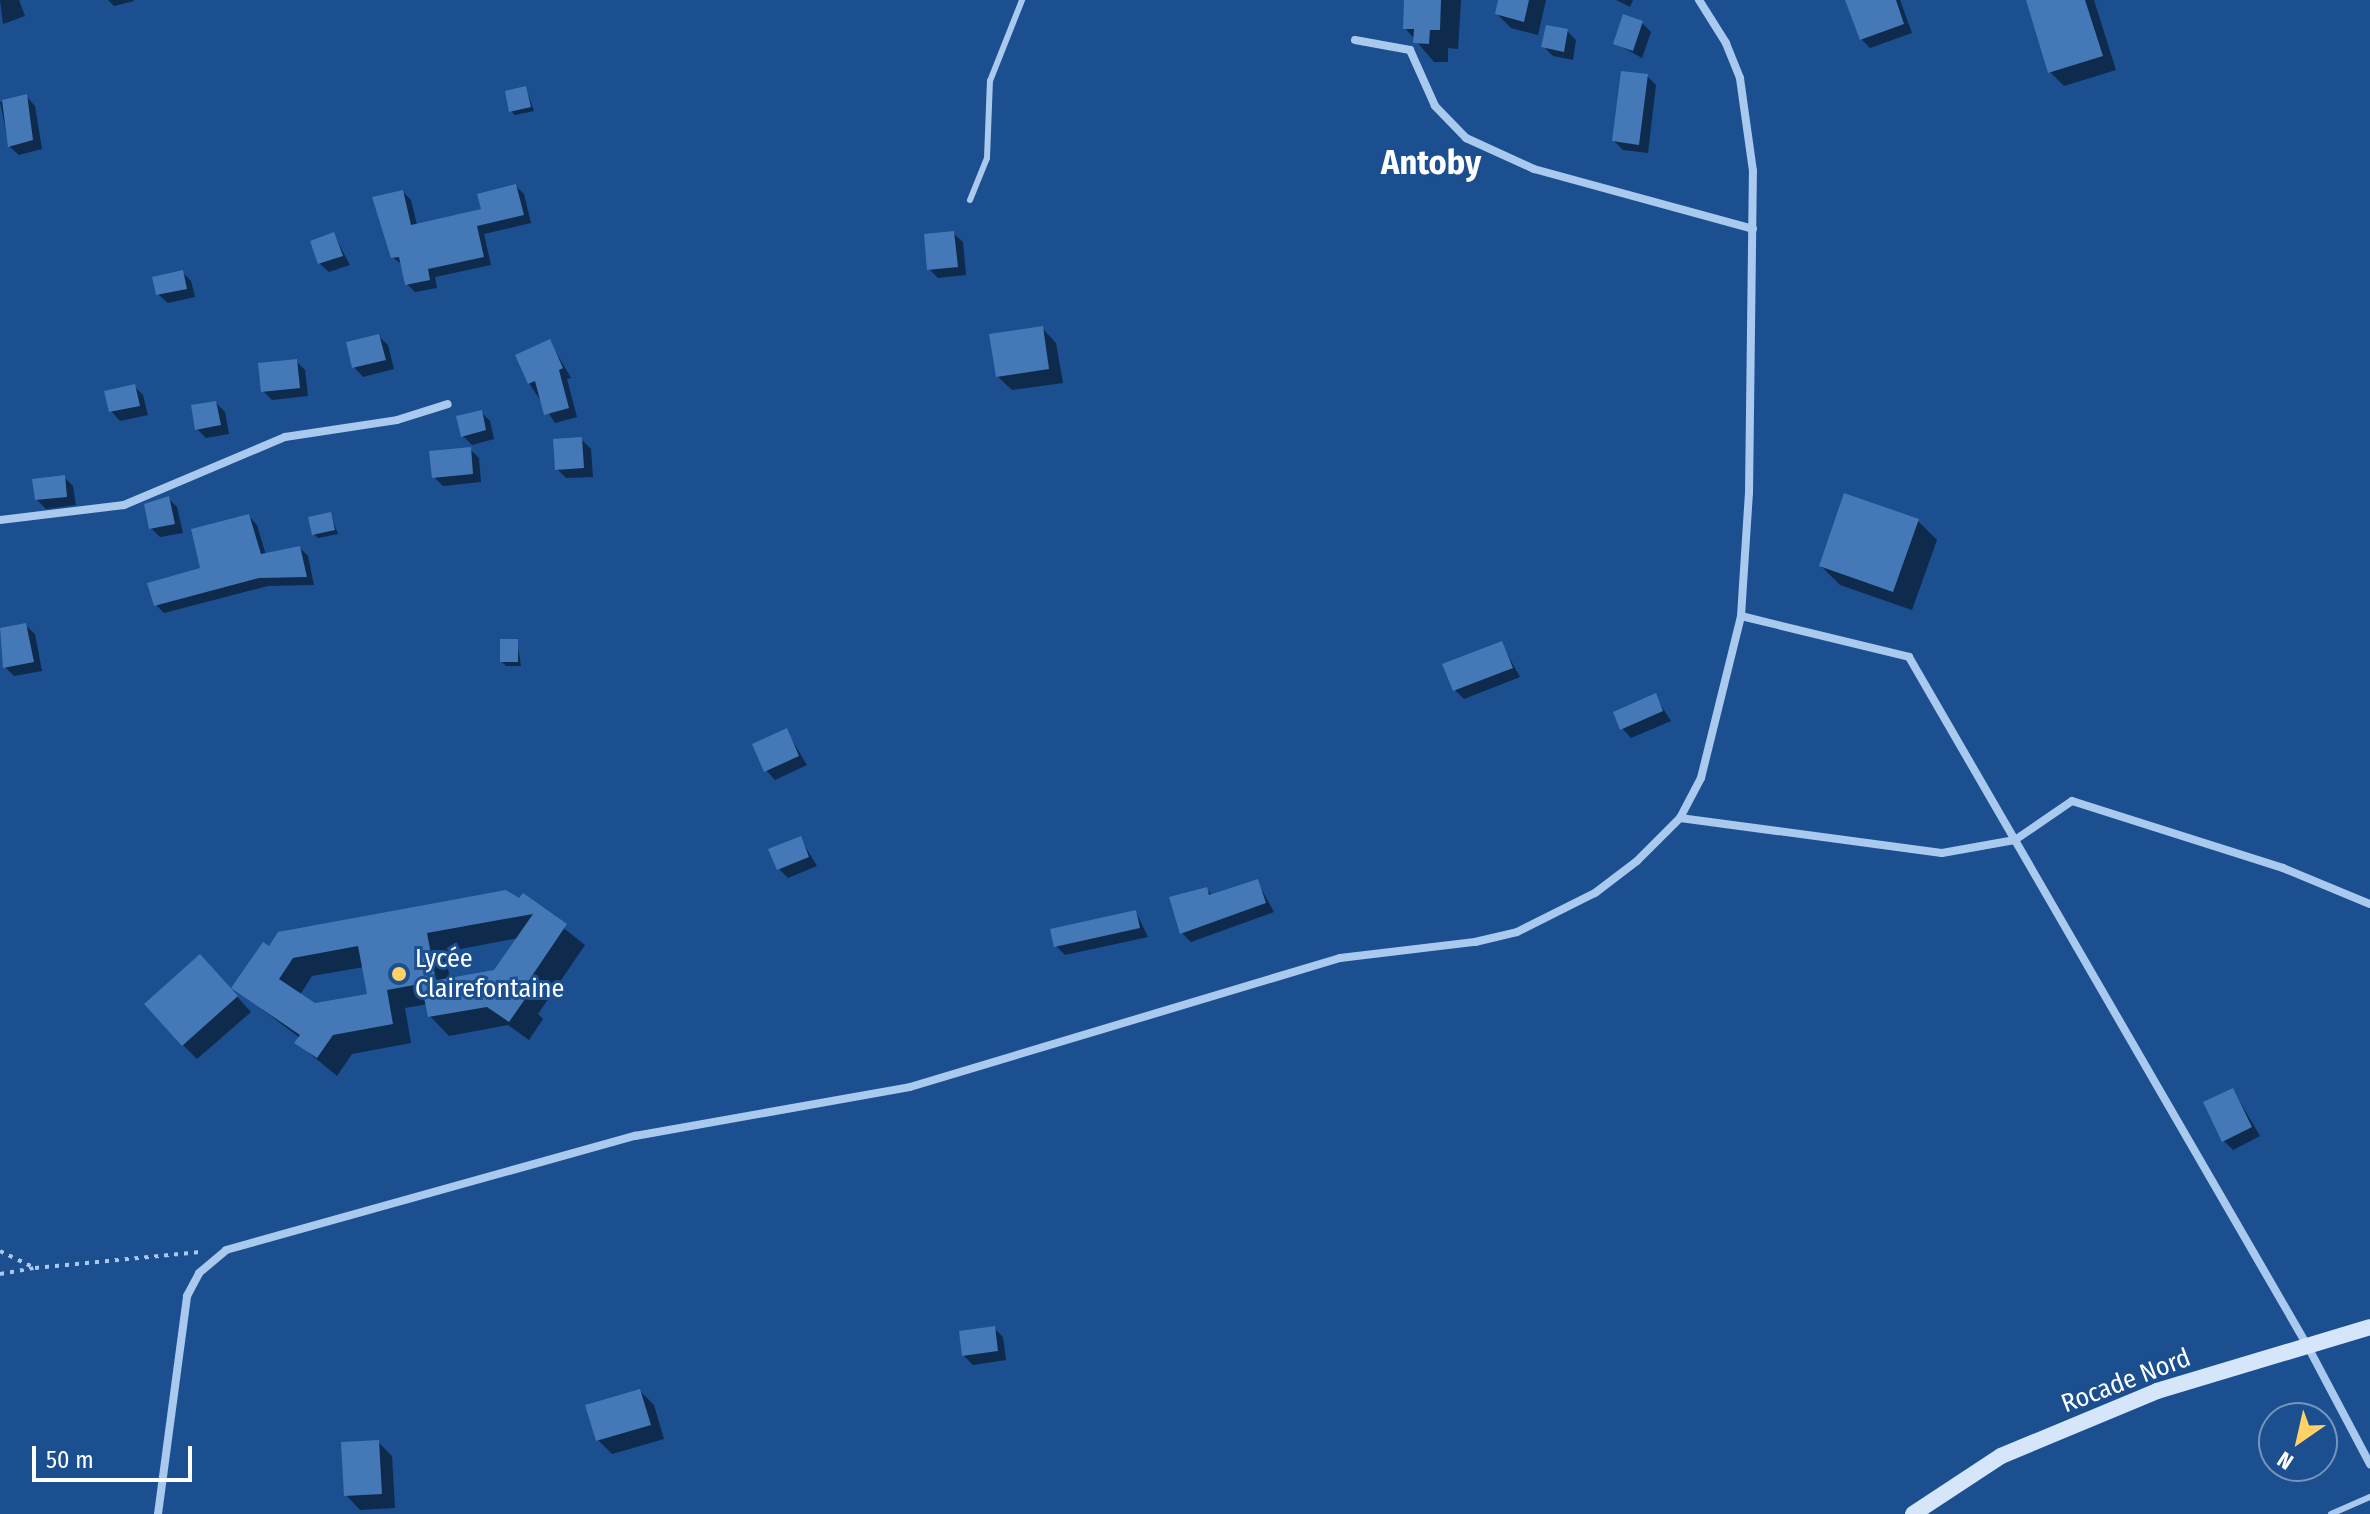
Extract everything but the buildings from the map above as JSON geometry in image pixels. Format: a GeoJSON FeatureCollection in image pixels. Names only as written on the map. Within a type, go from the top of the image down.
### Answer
{"type":"FeatureCollection","features":[{"type":"Feature","properties":{"kind":"main road","name":"Rocade Nord"},"geometry":{"type":"LineString","coordinates":[[1913,1514],[2001,1456],[2157,1391],[2370,1327]]}},
{"type":"Feature","properties":{"kind":"street"},"geometry":{"type":"LineString","coordinates":[[158,1514],[187,1296],[199,1273],[226,1250],[635,1136],[910,1087],[1340,958],[1475,942],[1517,932],[1595,893],[1680,818],[1701,778],[1719,722],[1741,616],[1749,493],[1753,171],[1740,78],[1726,43],[1699,0]]}},
{"type":"Feature","properties":{"kind":"street"},"geometry":{"type":"LineString","coordinates":[[1355,40],[1410,50],[1435,106],[1466,138],[1534,169],[1753,229]]}},
{"type":"Feature","properties":{"kind":"street"},"geometry":{"type":"LineString","coordinates":[[0,520],[124,505],[285,437],[397,420],[448,404]]}},
{"type":"Feature","properties":{"kind":"street"},"geometry":{"type":"LineString","coordinates":[[1741,616],[1909,657],[2307,1345],[2370,1464]]}},
{"type":"Feature","properties":{"kind":"street"},"geometry":{"type":"LineString","coordinates":[[1680,818],[1942,853],[2015,840],[2072,801],[2283,868],[2370,904]]}},
{"type":"Feature","properties":{"kind":"lane"},"geometry":{"type":"LineString","coordinates":[[970,200],[987,158],[990,81],[1022,0]]}},
{"type":"Feature","properties":{"kind":"lane"},"geometry":{"type":"LineString","coordinates":[[2331,1514],[2370,1497]]}},
{"type":"Feature","properties":{"kind":"path"},"geometry":{"type":"LineString","coordinates":[[0,1274],[226,1250]]}},
{"type":"Feature","properties":{"kind":"path"},"geometry":{"type":"LineString","coordinates":[[0,1251],[35,1268]]}},
{"type":"Feature","properties":{"kind":"place","name":"Lycée Clairefontaine"},"geometry":{"type":"Point","coordinates":[399,974]}},
{"type":"Feature","properties":{"kind":"district","name":"Antoby"},"geometry":{"type":"Point","coordinates":[1431,163]}}]}
